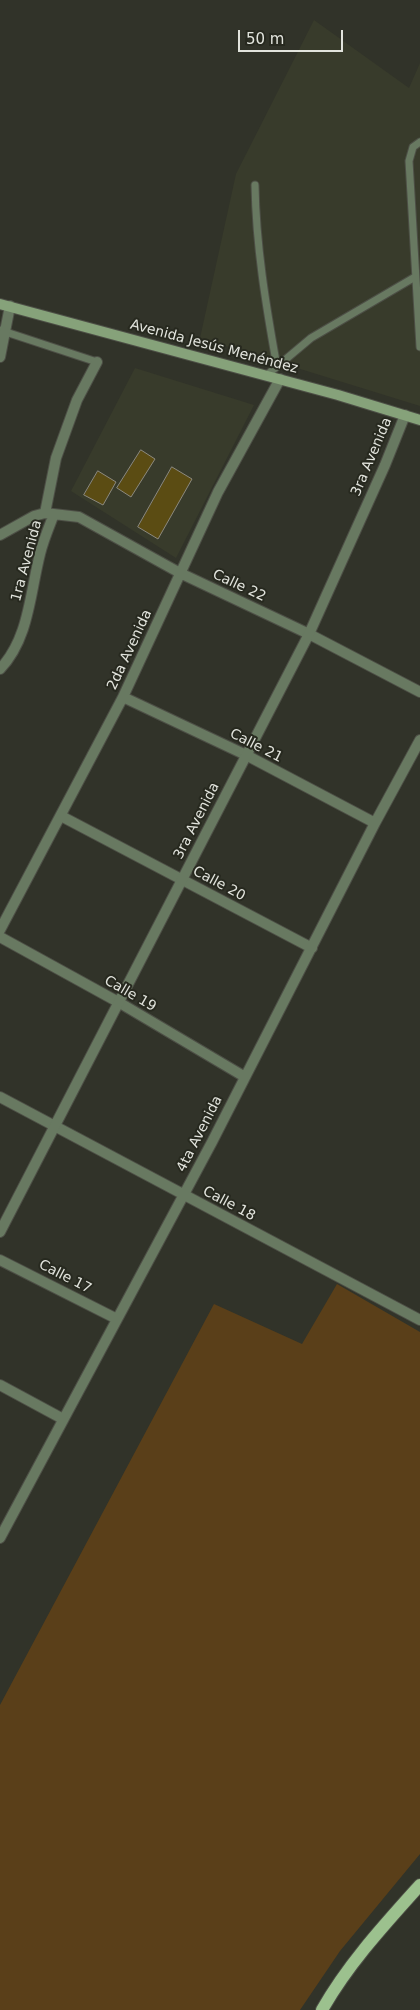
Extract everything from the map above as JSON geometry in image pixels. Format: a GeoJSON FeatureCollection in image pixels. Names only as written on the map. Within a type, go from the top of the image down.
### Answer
{"type":"FeatureCollection","features":[{"type":"Feature","properties":{"kind":"main road","name":"Avenida Jesús Menéndez"},"geometry":{"type":"LineString","coordinates":[[5,305],[280,379],[420,420]]}},
{"type":"Feature","properties":{"kind":"main road"},"geometry":{"type":"LineString","coordinates":[[322,2010],[332,1992],[385,1924],[420,1885]]}},
{"type":"Feature","properties":{"kind":"street"},"geometry":{"type":"LineString","coordinates":[[0,357],[5,305]]}},
{"type":"Feature","properties":{"kind":"street","name":"1ra Avenida"},"geometry":{"type":"LineString","coordinates":[[0,669],[10,659],[25,627],[40,551],[50,514],[56,458],[77,400],[97,362]]}},
{"type":"Feature","properties":{"kind":"street","name":"2da Avenida"},"geometry":{"type":"LineString","coordinates":[[0,930],[123,697],[218,492],[280,379]]}},
{"type":"Feature","properties":{"kind":"street","name":"3ra Avenida"},"geometry":{"type":"LineString","coordinates":[[0,1232],[309,634],[385,465],[405,415]]}},
{"type":"Feature","properties":{"kind":"street"},"geometry":{"type":"LineString","coordinates":[[0,536],[34,516],[50,514]]}},
{"type":"Feature","properties":{"kind":"street","name":"Calle 22"},"geometry":{"type":"LineString","coordinates":[[50,514],[79,516],[180,573],[309,634],[420,692]]}},
{"type":"Feature","properties":{"kind":"street","name":"Calle 21"},"geometry":{"type":"LineString","coordinates":[[123,697],[246,755],[375,823]]}},
{"type":"Feature","properties":{"kind":"street","name":"4ta Avenida"},"geometry":{"type":"LineString","coordinates":[[0,1538],[184,1195],[375,823],[420,740]]}},
{"type":"Feature","properties":{"kind":"street","name":"Calle 20"},"geometry":{"type":"LineString","coordinates":[[61,816],[312,948]]}},
{"type":"Feature","properties":{"kind":"street","name":"Calle 19"},"geometry":{"type":"LineString","coordinates":[[0,937],[120,1003],[245,1077]]}},
{"type":"Feature","properties":{"kind":"street","name":"Calle 18"},"geometry":{"type":"LineString","coordinates":[[0,1097],[55,1128],[420,1320]]}},
{"type":"Feature","properties":{"kind":"street","name":"Calle 17"},"geometry":{"type":"LineString","coordinates":[[0,1260],[117,1319]]}},
{"type":"Feature","properties":{"kind":"street"},"geometry":{"type":"LineString","coordinates":[[0,1385],[63,1419]]}},
{"type":"Feature","properties":{"kind":"lane"},"geometry":{"type":"LineString","coordinates":[[420,142],[413,147],[409,161],[420,347]]}},
{"type":"Feature","properties":{"kind":"lane"},"geometry":{"type":"LineString","coordinates":[[255,185],[256,221],[264,295],[277,367]]}},
{"type":"Feature","properties":{"kind":"lane"},"geometry":{"type":"LineString","coordinates":[[267,376],[311,338],[415,277]]}},
{"type":"Feature","properties":{"kind":"lane"},"geometry":{"type":"LineString","coordinates":[[3,330],[97,362]]}},
{"type":"Feature","properties":{"kind":"shaded area"},"geometry":{"type":"Polygon","coordinates":[[[314,20],[409,88],[420,63],[420,406],[200,338],[236,174],[314,20]]]}},
{"type":"Feature","properties":{"kind":"shaded area"},"geometry":{"type":"Polygon","coordinates":[[[135,368],[254,405],[176,558],[71,491],[135,368]]]}},
{"type":"Feature","properties":{"kind":"shaded area"},"geometry":{"type":"Polygon","coordinates":[[[337,1284],[420,1332],[420,1854],[340,1951],[300,2010],[0,2010],[0,1705],[214,1304],[302,1344],[337,1284]]]}},
{"type":"Feature","properties":{"kind":"building"},"geometry":{"type":"Polygon","coordinates":[[[141,450],[155,459],[131,497],[117,488],[141,450]]]}},
{"type":"Feature","properties":{"kind":"building"},"geometry":{"type":"Polygon","coordinates":[[[172,467],[192,479],[158,539],[138,527],[172,467]]]}},
{"type":"Feature","properties":{"kind":"building"},"geometry":{"type":"Polygon","coordinates":[[[98,471],[116,482],[103,505],[84,495],[98,471]]]}}]}
